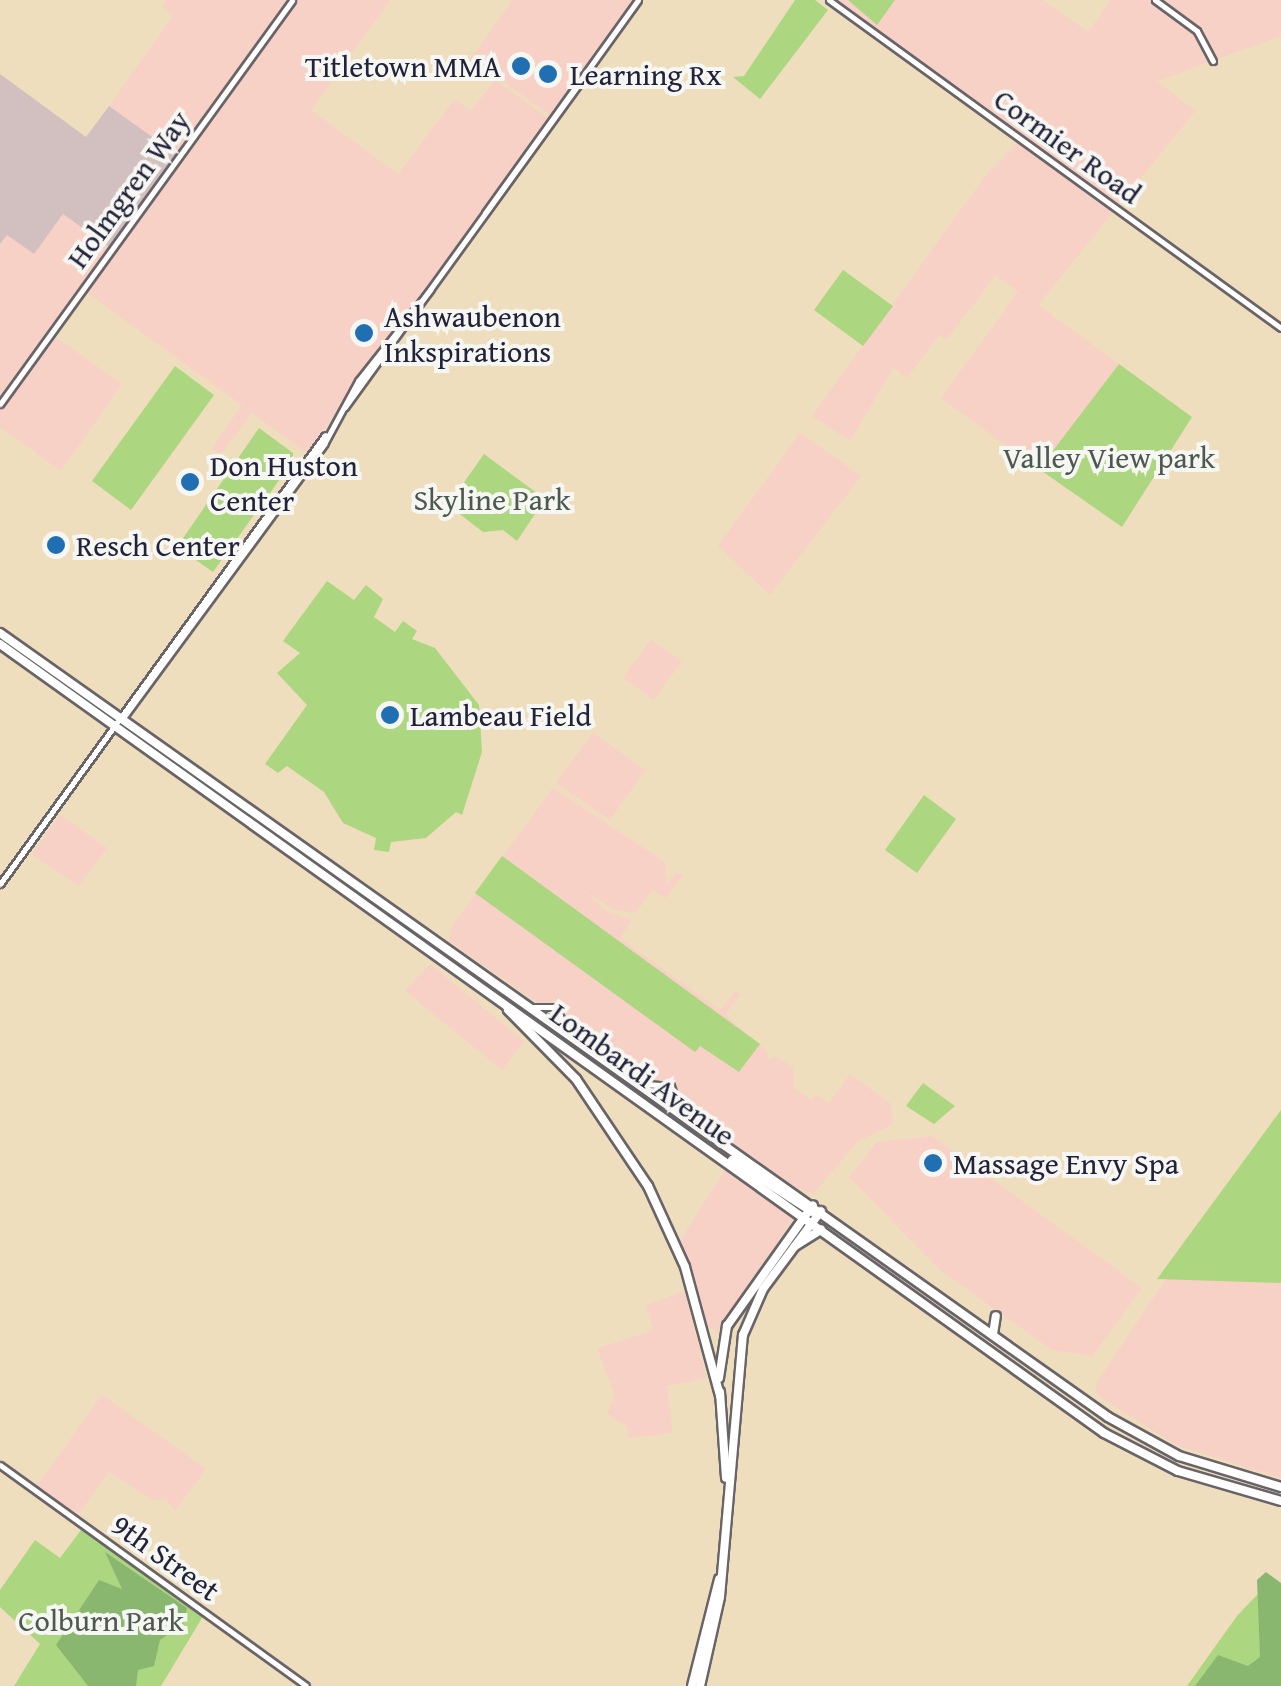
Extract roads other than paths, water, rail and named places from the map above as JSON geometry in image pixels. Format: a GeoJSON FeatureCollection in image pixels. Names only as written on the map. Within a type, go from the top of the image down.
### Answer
{"type":"FeatureCollection","features":[{"type":"Feature","properties":{"kind":"main road","name":"Lombardi Avenue"},"geometry":{"type":"LineString","coordinates":[[0,633],[678,1108],[811,1213],[821,1230],[1112,1439],[1186,1474],[1281,1501]]}},
{"type":"Feature","properties":{"kind":"main road","name":"Lombardi Avenue"},"geometry":{"type":"LineString","coordinates":[[0,644],[718,1156],[811,1213],[1161,1448],[1281,1488]]}},
{"type":"Feature","properties":{"kind":"main road"},"geometry":{"type":"LineString","coordinates":[[499,999],[576,1078],[648,1186],[686,1272],[720,1396]]}},
{"type":"Feature","properties":{"kind":"main road"},"geometry":{"type":"LineString","coordinates":[[728,1482],[720,1396],[724,1333],[811,1213]]}},
{"type":"Feature","properties":{"kind":"main road"},"geometry":{"type":"LineString","coordinates":[[700,1686],[721,1574],[744,1332],[811,1213]]}},
{"type":"Feature","properties":{"kind":"main road"},"geometry":{"type":"LineString","coordinates":[[791,1248],[821,1230]]}},
{"type":"Feature","properties":{"kind":"main road"},"geometry":{"type":"LineString","coordinates":[[978,1324],[994,1319],[994,1336]]}},
{"type":"Feature","properties":{"kind":"main road"},"geometry":{"type":"LineString","coordinates":[[692,1686],[721,1574]]}},
{"type":"Feature","properties":{"kind":"street","name":"Holmgren Way"},"geometry":{"type":"LineString","coordinates":[[0,404],[292,0]]}},
{"type":"Feature","properties":{"kind":"street"},"geometry":{"type":"LineString","coordinates":[[0,884],[638,0]]}},
{"type":"Feature","properties":{"kind":"street","name":"Cormier Road"},"geometry":{"type":"LineString","coordinates":[[829,0],[1281,328]]}},
{"type":"Feature","properties":{"kind":"street"},"geometry":{"type":"LineString","coordinates":[[1154,0],[1197,31],[1212,61]]}},
{"type":"Feature","properties":{"kind":"street","name":"9th Street"},"geometry":{"type":"LineString","coordinates":[[0,1465],[306,1686]]}},
{"type":"Feature","properties":{"kind":"place","name":"Titletown MMA"},"geometry":{"type":"Point","coordinates":[521,66]}},
{"type":"Feature","properties":{"kind":"place","name":"Learning Rx"},"geometry":{"type":"Point","coordinates":[548,74]}},
{"type":"Feature","properties":{"kind":"place","name":"Ashwaubenon Inkspirations"},"geometry":{"type":"Point","coordinates":[364,333]}},
{"type":"Feature","properties":{"kind":"place","name":"Don Huston Center"},"geometry":{"type":"Point","coordinates":[190,482]}},
{"type":"Feature","properties":{"kind":"place","name":"Resch Center"},"geometry":{"type":"Point","coordinates":[56,545]}},
{"type":"Feature","properties":{"kind":"place","name":"Lambeau Field"},"geometry":{"type":"Point","coordinates":[390,715]}},
{"type":"Feature","properties":{"kind":"place","name":"Massage Envy Spa"},"geometry":{"type":"Point","coordinates":[933,1163]}},
{"type":"Feature","properties":{"kind":"park label","name":"Valley View park"},"geometry":{"type":"Point","coordinates":[1109,457]}},
{"type":"Feature","properties":{"kind":"park label","name":"Skyline Park"},"geometry":{"type":"Point","coordinates":[492,499]}},
{"type":"Feature","properties":{"kind":"park label","name":"Colburn Park"},"geometry":{"type":"Point","coordinates":[101,1620]}}]}
